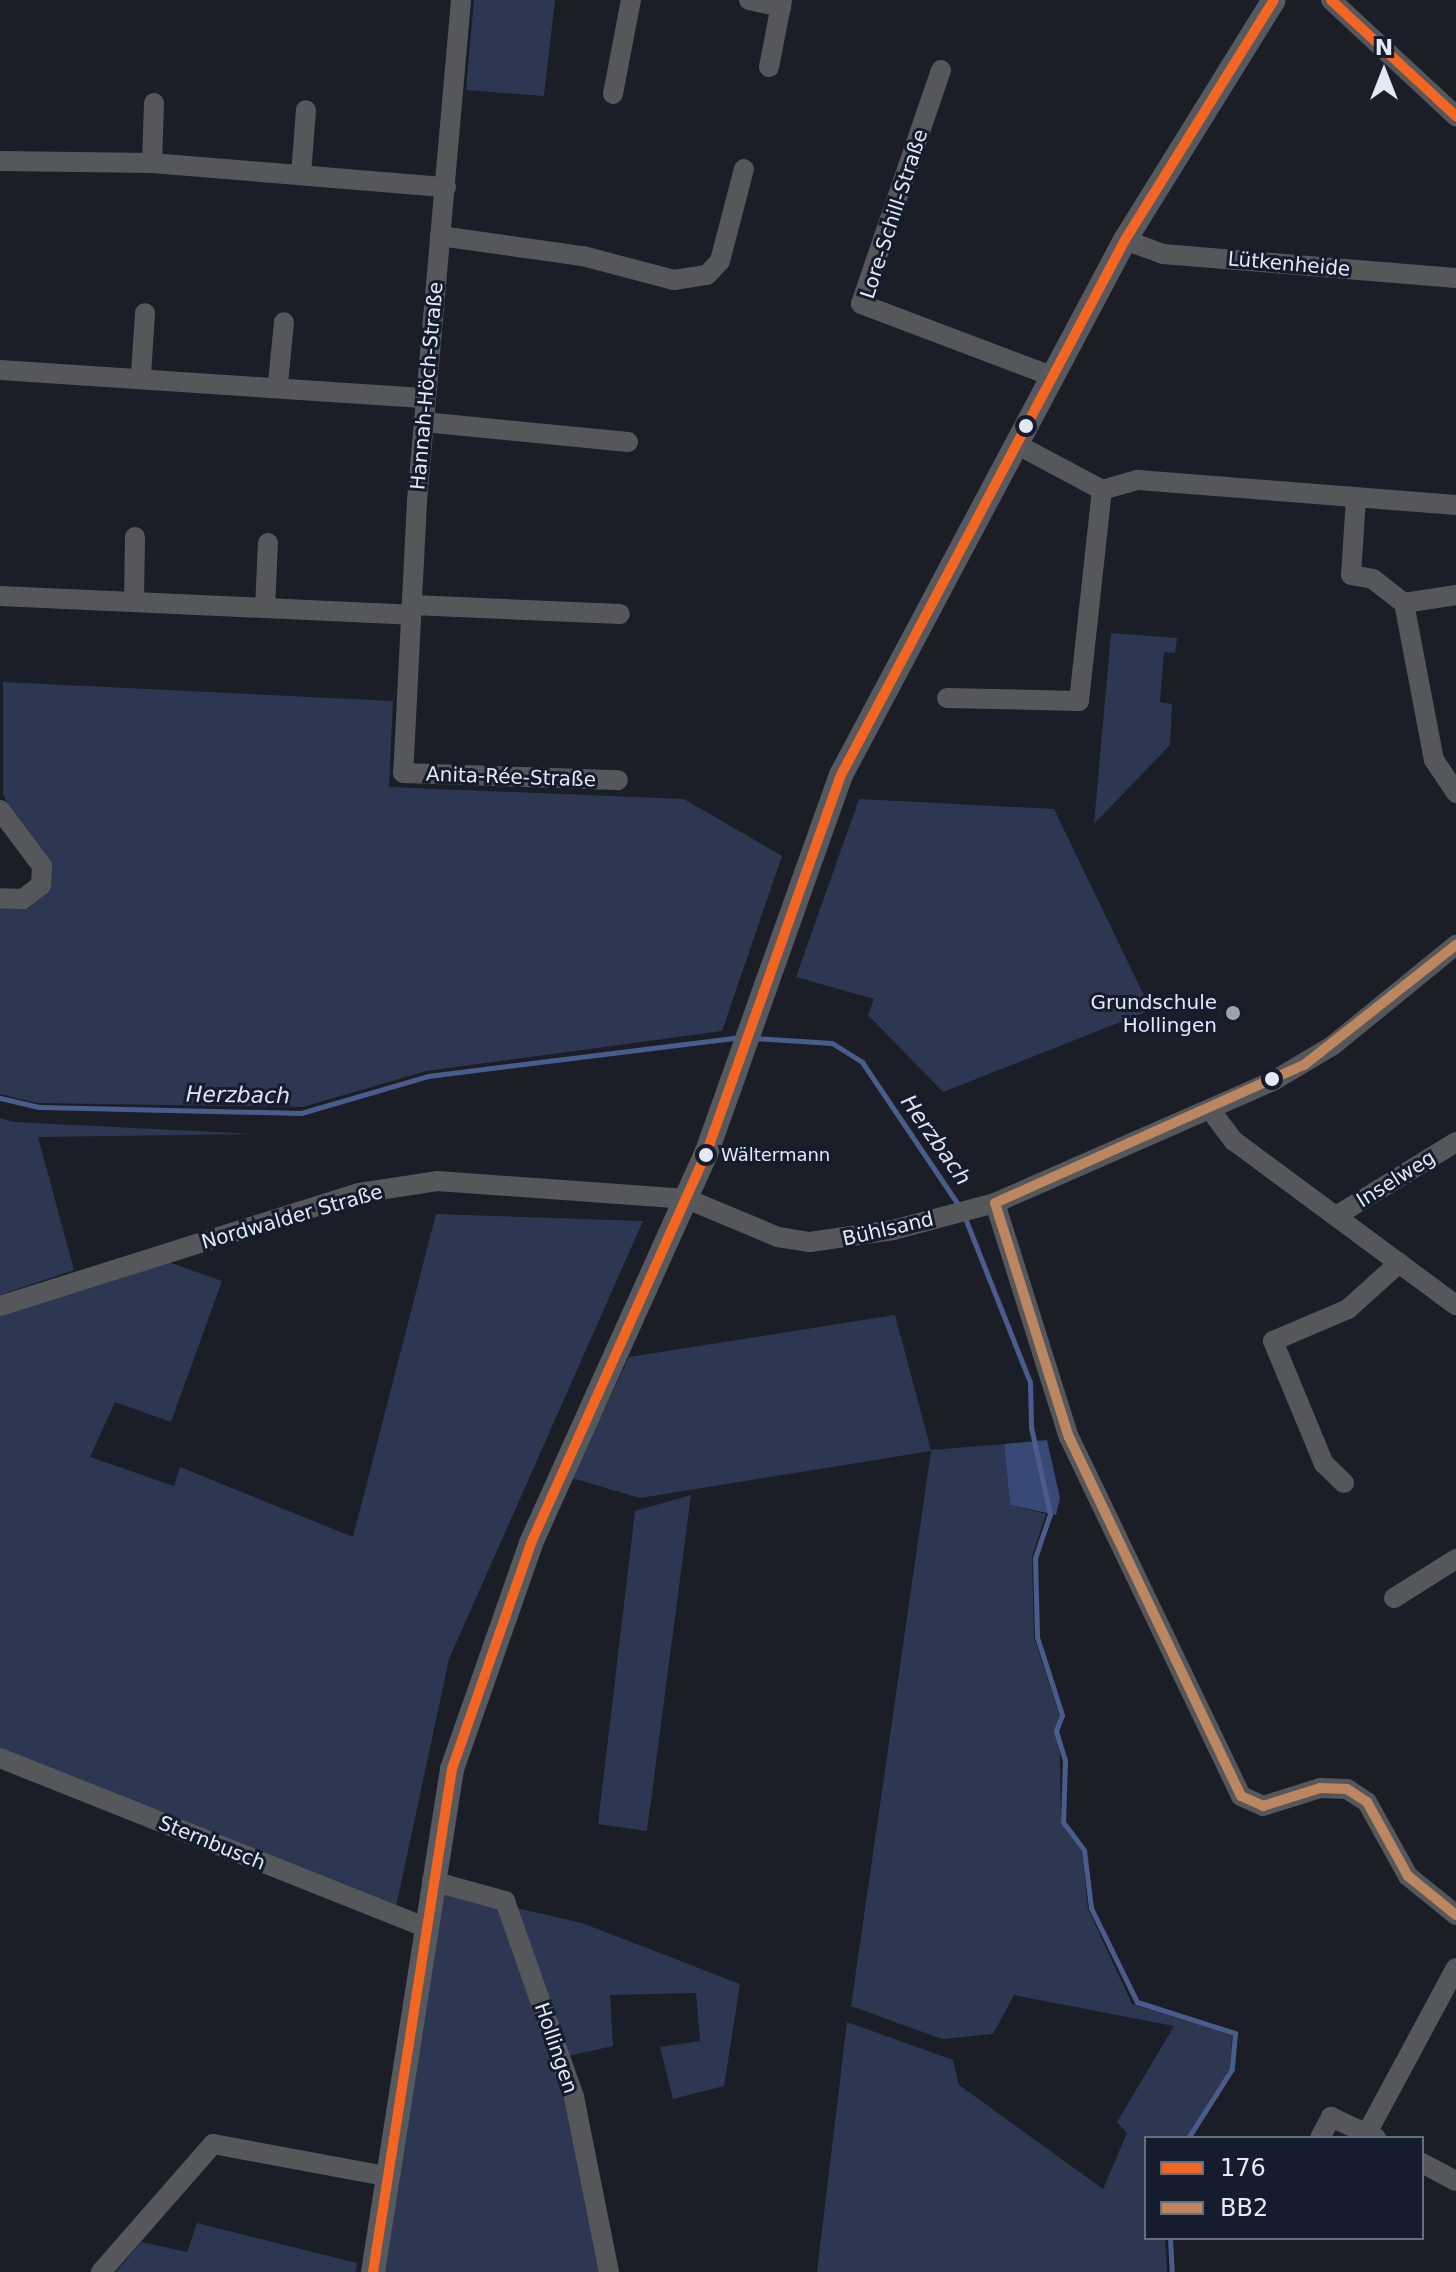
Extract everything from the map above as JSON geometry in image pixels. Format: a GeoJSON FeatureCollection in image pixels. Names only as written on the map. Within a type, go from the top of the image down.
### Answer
{"type":"FeatureCollection","features":[{"type":"Feature","properties":{"kind":"main road"},"geometry":{"type":"LineString","coordinates":[[373,2272],[452,1769],[485,1661],[687,1199],[743,1057],[841,775],[1125,240],[1274,0]]}},
{"type":"Feature","properties":{"kind":"street","name":"Hannah-Höch-Straße"},"geometry":{"type":"LineString","coordinates":[[403,773],[424,422],[461,0]]}},
{"type":"Feature","properties":{"kind":"street"},"geometry":{"type":"LineString","coordinates":[[613,94],[631,0]]}},
{"type":"Feature","properties":{"kind":"street"},"geometry":{"type":"LineString","coordinates":[[749,0],[782,4],[769,67]]}},
{"type":"Feature","properties":{"kind":"street"},"geometry":{"type":"LineString","coordinates":[[1331,0],[1456,116]]}},
{"type":"Feature","properties":{"kind":"street","name":"Lore-Schill-Straße"},"geometry":{"type":"LineString","coordinates":[[941,70],[861,304],[1052,376]]}},
{"type":"Feature","properties":{"kind":"street"},"geometry":{"type":"LineString","coordinates":[[152,163],[154,103]]}},
{"type":"Feature","properties":{"kind":"street"},"geometry":{"type":"LineString","coordinates":[[301,175],[306,110]]}},
{"type":"Feature","properties":{"kind":"street"},"geometry":{"type":"LineString","coordinates":[[0,161],[152,163],[446,187]]}},
{"type":"Feature","properties":{"kind":"street"},"geometry":{"type":"LineString","coordinates":[[440,236],[583,256],[674,280],[707,275],[720,261],[744,169]]}},
{"type":"Feature","properties":{"kind":"street","name":"Lütkenheide"},"geometry":{"type":"LineString","coordinates":[[1125,240],[1163,254],[1456,278]]}},
{"type":"Feature","properties":{"kind":"street"},"geometry":{"type":"LineString","coordinates":[[141,374],[145,313]]}},
{"type":"Feature","properties":{"kind":"street"},"geometry":{"type":"LineString","coordinates":[[278,383],[284,322]]}},
{"type":"Feature","properties":{"kind":"street"},"geometry":{"type":"LineString","coordinates":[[0,370],[141,374],[278,383],[426,398]]}},
{"type":"Feature","properties":{"kind":"street"},"geometry":{"type":"LineString","coordinates":[[424,422],[628,442]]}},
{"type":"Feature","properties":{"kind":"street"},"geometry":{"type":"LineString","coordinates":[[1016,444],[1102,490],[1138,480],[1456,505]]}},
{"type":"Feature","properties":{"kind":"street"},"geometry":{"type":"LineString","coordinates":[[947,698],[1079,701],[1102,490]]}},
{"type":"Feature","properties":{"kind":"street"},"geometry":{"type":"LineString","coordinates":[[1356,498],[1351,575],[1373,579],[1404,603],[1434,760],[1456,793]]}},
{"type":"Feature","properties":{"kind":"street"},"geometry":{"type":"LineString","coordinates":[[134,602],[135,537]]}},
{"type":"Feature","properties":{"kind":"street"},"geometry":{"type":"LineString","coordinates":[[265,608],[268,543]]}},
{"type":"Feature","properties":{"kind":"street"},"geometry":{"type":"LineString","coordinates":[[1404,603],[1456,595]]}},
{"type":"Feature","properties":{"kind":"street"},"geometry":{"type":"LineString","coordinates":[[0,596],[265,608],[620,614]]}},
{"type":"Feature","properties":{"kind":"street","name":"Anita-Rée-Straße"},"geometry":{"type":"LineString","coordinates":[[403,773],[618,780]]}},
{"type":"Feature","properties":{"kind":"street"},"geometry":{"type":"LineString","coordinates":[[0,810],[42,866],[41,885],[23,899],[0,898]]}},
{"type":"Feature","properties":{"kind":"street","name":"Bühlsand"},"geometry":{"type":"LineString","coordinates":[[687,1199],[778,1237],[810,1242],[995,1203],[1211,1111],[1304,1065],[1456,945]]}},
{"type":"Feature","properties":{"kind":"street"},"geometry":{"type":"LineString","coordinates":[[1211,1111],[1234,1141],[1456,1305]]}},
{"type":"Feature","properties":{"kind":"street","name":"Inselweg"},"geometry":{"type":"LineString","coordinates":[[1336,1216],[1456,1142]]}},
{"type":"Feature","properties":{"kind":"street","name":"Nordwalder Straße"},"geometry":{"type":"LineString","coordinates":[[0,1306],[359,1193],[437,1181],[687,1199]]}},
{"type":"Feature","properties":{"kind":"street"},"geometry":{"type":"LineString","coordinates":[[995,1203],[1069,1437],[1241,1796],[1263,1806],[1320,1788],[1347,1789],[1367,1802],[1408,1876],[1456,1915]]}},
{"type":"Feature","properties":{"kind":"street"},"geometry":{"type":"LineString","coordinates":[[1344,1483],[1324,1464],[1273,1341],[1348,1309],[1399,1263]]}},
{"type":"Feature","properties":{"kind":"street"},"geometry":{"type":"LineString","coordinates":[[1394,1598],[1456,1559]]}},
{"type":"Feature","properties":{"kind":"street","name":"Sternbusch"},"geometry":{"type":"LineString","coordinates":[[0,1758],[425,1927]]}},
{"type":"Feature","properties":{"kind":"street","name":"Hollingen"},"geometry":{"type":"LineString","coordinates":[[432,1881],[505,1901],[574,2097],[609,2272]]}},
{"type":"Feature","properties":{"kind":"street"},"geometry":{"type":"LineString","coordinates":[[1321,2136],[1331,2117],[1371,2136],[1456,1968]]}},
{"type":"Feature","properties":{"kind":"street"},"geometry":{"type":"LineString","coordinates":[[101,2272],[213,2144],[386,2176]]}},
{"type":"Feature","properties":{"kind":"street"},"geometry":{"type":"LineString","coordinates":[[1424,2164],[1456,2181]]}},
{"type":"Feature","properties":{"kind":"shaded area"},"geometry":{"type":"Polygon","coordinates":[[[474,0],[555,0],[544,96],[466,90],[474,0]]]}},
{"type":"Feature","properties":{"kind":"shaded area"},"geometry":{"type":"Polygon","coordinates":[[[1111,633],[1177,638],[1175,653],[1164,652],[1160,702],[1172,704],[1170,745],[1094,824],[1111,633]]]}},
{"type":"Feature","properties":{"kind":"shaded area"},"geometry":{"type":"Polygon","coordinates":[[[3,682],[393,701],[389,787],[684,799],[782,856],[722,1031],[426,1071],[303,1107],[37,1103],[0,1094],[0,908],[29,908],[50,889],[51,863],[15,824],[3,793],[3,682]]]}},
{"type":"Feature","properties":{"kind":"shaded area"},"geometry":{"type":"Polygon","coordinates":[[[859,799],[1054,809],[1151,1010],[943,1092],[868,1015],[874,999],[796,977],[859,799]]]}},
{"type":"Feature","properties":{"kind":"shaded area"},"geometry":{"type":"Polygon","coordinates":[[[0,1118],[13,1122],[256,1134],[38,1137],[74,1270],[0,1295],[0,1118]]]}},
{"type":"Feature","properties":{"kind":"shaded area"},"geometry":{"type":"Polygon","coordinates":[[[436,1214],[643,1221],[449,1659],[396,1907],[0,1749],[0,1315],[166,1261],[222,1281],[171,1422],[115,1402],[90,1457],[174,1486],[180,1467],[353,1537],[436,1214]]]}},
{"type":"Feature","properties":{"kind":"shaded area"},"geometry":{"type":"Polygon","coordinates":[[[895,1315],[931,1450],[1004,1444],[1010,1505],[1046,1514],[1032,1556],[1034,1637],[1059,1714],[1061,1822],[1082,1852],[1088,1909],[1132,2004],[1232,2035],[1230,2069],[1188,2136],[1144,2136],[1144,2240],[1165,2240],[1167,2272],[817,2272],[847,2022],[953,2060],[959,2085],[1103,2189],[1127,2133],[1117,2122],[1174,2026],[1014,1995],[993,2034],[942,2039],[851,2006],[931,1451],[640,1498],[572,1478],[629,1357],[895,1315]]]}},
{"type":"Feature","properties":{"kind":"shaded area"},"geometry":{"type":"Polygon","coordinates":[[[1047,1440],[1060,1498],[1056,1515],[1010,1505],[1004,1444],[1047,1440]]]}},
{"type":"Feature","properties":{"kind":"shaded area"},"geometry":{"type":"Polygon","coordinates":[[[691,1495],[647,1831],[598,1824],[635,1511],[691,1495]]]}},
{"type":"Feature","properties":{"kind":"shaded area"},"geometry":{"type":"Polygon","coordinates":[[[439,1890],[500,1906],[569,2101],[605,2272],[381,2272],[439,1890]]]}},
{"type":"Feature","properties":{"kind":"shaded area"},"geometry":{"type":"Polygon","coordinates":[[[512,1907],[582,1923],[740,1984],[724,2086],[673,2099],[660,2047],[700,2041],[696,1993],[610,1995],[613,2046],[568,2056],[512,1907]]]}},
{"type":"Feature","properties":{"kind":"shaded area"},"geometry":{"type":"Polygon","coordinates":[[[197,2223],[357,2263],[356,2272],[116,2272],[141,2242],[187,2252],[197,2223]]]}},
{"type":"Feature","properties":{"kind":"waterway","name":"Herzbach"},"geometry":{"type":"LineString","coordinates":[[0,1098],[39,1107],[301,1113],[428,1076],[742,1037]]}},
{"type":"Feature","properties":{"kind":"waterway","name":"Herzbach"},"geometry":{"type":"LineString","coordinates":[[755,1038],[832,1043],[862,1062],[961,1209]]}},
{"type":"Feature","properties":{"kind":"waterway","name":"Herzbach"},"geometry":{"type":"LineString","coordinates":[[965,1218],[1030,1382],[1031,1427],[1050,1514],[1035,1558],[1037,1637],[1062,1715],[1056,1731],[1065,1760],[1063,1822],[1084,1850],[1091,1908],[1137,2002],[1235,2033],[1232,2069],[1189,2136]]}},
{"type":"Feature","properties":{"kind":"waterway","name":"Herzbach"},"geometry":{"type":"LineString","coordinates":[[1170,2240],[1172,2272]]}},
{"type":"Feature","properties":{"kind":"transit line","name":"176"},"geometry":{"type":"LineString","coordinates":[[373,2272],[452,1769],[531,1543],[706,1154],[841,775],[1125,240],[1274,0]]}},
{"type":"Feature","properties":{"kind":"transit line","name":"176"},"geometry":{"type":"LineString","coordinates":[[1331,0],[1456,116]]}},
{"type":"Feature","properties":{"kind":"transit line","name":"BB2"},"geometry":{"type":"LineString","coordinates":[[995,1203],[1304,1065],[1456,945]]}},
{"type":"Feature","properties":{"kind":"transit line","name":"BB2"},"geometry":{"type":"LineString","coordinates":[[995,1203],[1069,1437],[1241,1796],[1263,1806],[1320,1788],[1347,1789],[1367,1802],[1408,1876],[1456,1915]]}},
{"type":"Feature","properties":{"kind":"place","name":"Grundschule Hollingen"},"geometry":{"type":"Point","coordinates":[1233,1013]}},
{"type":"Feature","properties":{"kind":"place","name":"Wältermann"},"geometry":{"type":"Point","coordinates":[706,1155]}}]}
